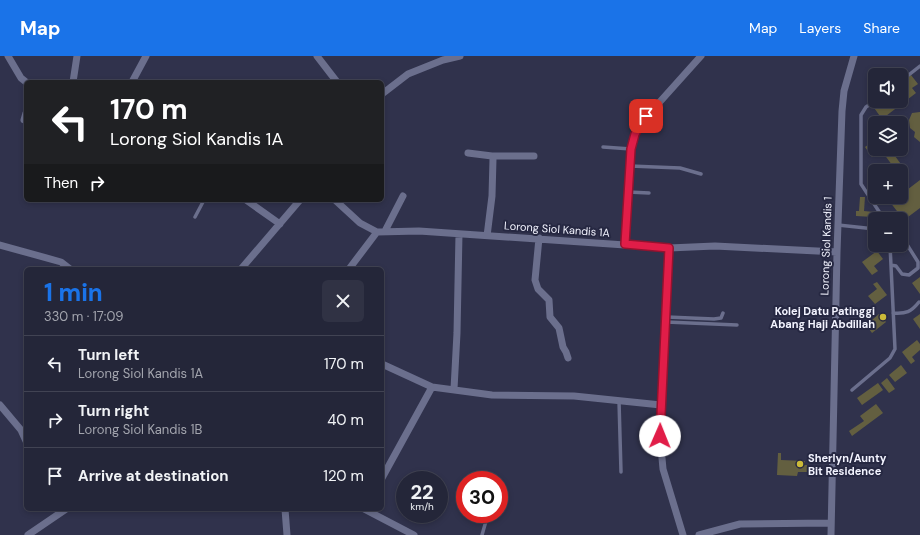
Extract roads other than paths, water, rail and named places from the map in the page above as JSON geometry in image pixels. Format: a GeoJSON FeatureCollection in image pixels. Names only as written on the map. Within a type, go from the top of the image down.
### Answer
{"type":"FeatureCollection","features":[{"type":"Feature","properties":{"kind":"street"},"geometry":{"type":"LineString","coordinates":[[8,56],[24,80]]}},
{"type":"Feature","properties":{"kind":"street"},"geometry":{"type":"LineString","coordinates":[[74,80],[77,56]]}},
{"type":"Feature","properties":{"kind":"street"},"geometry":{"type":"LineString","coordinates":[[133,80],[146,56]]}},
{"type":"Feature","properties":{"kind":"street"},"geometry":{"type":"LineString","coordinates":[[317,56],[335,80]]}},
{"type":"Feature","properties":{"kind":"street"},"geometry":{"type":"LineString","coordinates":[[384,92],[408,74],[442,58],[460,56]]}},
{"type":"Feature","properties":{"kind":"street"},"geometry":{"type":"LineString","coordinates":[[625,244],[631,149],[635,134],[640,124],[701,56]]}},
{"type":"Feature","properties":{"kind":"street","name":"Lorong Siol Kandis 1"},"geometry":{"type":"LineString","coordinates":[[831,535],[830,522],[836,252],[842,111],[844,91],[854,56]]}},
{"type":"Feature","properties":{"kind":"street"},"geometry":{"type":"LineString","coordinates":[[468,153],[492,156],[534,156]]}},
{"type":"Feature","properties":{"kind":"street"},"geometry":{"type":"LineString","coordinates":[[487,236],[492,196],[492,156]]}},
{"type":"Feature","properties":{"kind":"street"},"geometry":{"type":"LineString","coordinates":[[385,231],[403,196]]}},
{"type":"Feature","properties":{"kind":"street"},"geometry":{"type":"LineString","coordinates":[[249,202],[280,224]]}},
{"type":"Feature","properties":{"kind":"street"},"geometry":{"type":"LineString","coordinates":[[243,267],[298,202]]}},
{"type":"Feature","properties":{"kind":"street"},"geometry":{"type":"LineString","coordinates":[[337,202],[360,223],[377,232],[351,267]]}},
{"type":"Feature","properties":{"kind":"street","name":"Lorong Siol Kandis 1A"},"geometry":{"type":"LineString","coordinates":[[377,232],[419,231],[669,248],[715,246],[836,252]]}},
{"type":"Feature","properties":{"kind":"street"},"geometry":{"type":"LineString","coordinates":[[454,389],[457,334],[459,234]]}},
{"type":"Feature","properties":{"kind":"street"},"geometry":{"type":"LineString","coordinates":[[539,238],[535,280],[538,289],[549,300],[550,317],[559,328],[563,347],[568,358]]}},
{"type":"Feature","properties":{"kind":"street"},"geometry":{"type":"LineString","coordinates":[[0,245],[61,262],[67,267]]}},
{"type":"Feature","properties":{"kind":"street"},"geometry":{"type":"LineString","coordinates":[[669,248],[660,436],[663,469],[683,535]]}},
{"type":"Feature","properties":{"kind":"street"},"geometry":{"type":"LineString","coordinates":[[384,365],[432,387],[454,389],[472,393],[492,395],[574,396],[661,405]]}},
{"type":"Feature","properties":{"kind":"street"},"geometry":{"type":"LineString","coordinates":[[384,474],[432,387]]}},
{"type":"Feature","properties":{"kind":"street"},"geometry":{"type":"LineString","coordinates":[[0,405],[21,430],[24,437]]}},
{"type":"Feature","properties":{"kind":"street"},"geometry":{"type":"LineString","coordinates":[[28,535],[63,511]]}},
{"type":"Feature","properties":{"kind":"street"},"geometry":{"type":"LineString","coordinates":[[285,511],[285,535]]}},
{"type":"Feature","properties":{"kind":"street"},"geometry":{"type":"LineString","coordinates":[[368,511],[414,535]]}},
{"type":"Feature","properties":{"kind":"street"},"geometry":{"type":"LineString","coordinates":[[699,535],[740,524],[830,522]]}},
{"type":"Feature","properties":{"kind":"lane"},"geometry":{"type":"LineString","coordinates":[[908,75],[920,66]]}},
{"type":"Feature","properties":{"kind":"lane"},"geometry":{"type":"LineString","coordinates":[[868,106],[862,115],[861,184],[879,212]]}},
{"type":"Feature","properties":{"kind":"lane"},"geometry":{"type":"LineString","coordinates":[[603,147],[631,149]]}},
{"type":"Feature","properties":{"kind":"lane"},"geometry":{"type":"LineString","coordinates":[[630,166],[680,168],[700,174]]}},
{"type":"Feature","properties":{"kind":"lane"},"geometry":{"type":"LineString","coordinates":[[628,192],[649,193]]}},
{"type":"Feature","properties":{"kind":"lane"},"geometry":{"type":"LineString","coordinates":[[195,217],[203,202]]}},
{"type":"Feature","properties":{"kind":"lane"},"geometry":{"type":"LineString","coordinates":[[838,225],[868,228]]}},
{"type":"Feature","properties":{"kind":"lane"},"geometry":{"type":"LineString","coordinates":[[891,265],[896,266],[902,274],[909,275],[918,268],[918,262],[908,246]]}},
{"type":"Feature","properties":{"kind":"lane"},"geometry":{"type":"LineString","coordinates":[[852,390],[893,354],[895,348],[890,252]]}},
{"type":"Feature","properties":{"kind":"lane"},"geometry":{"type":"LineString","coordinates":[[893,313],[906,314],[919,302]]}},
{"type":"Feature","properties":{"kind":"lane"},"geometry":{"type":"LineString","coordinates":[[666,320],[714,319],[720,318],[723,313]]}},
{"type":"Feature","properties":{"kind":"lane"},"geometry":{"type":"LineString","coordinates":[[666,320],[737,325]]}},
{"type":"Feature","properties":{"kind":"lane"},"geometry":{"type":"LineString","coordinates":[[619,400],[621,472]]}},
{"type":"Feature","properties":{"kind":"lane"},"geometry":{"type":"LineString","coordinates":[[482,535],[485,523]]}},
{"type":"Feature","properties":{"kind":"place","name":"Kolej Datu Patinggi Abang Haji Abdillah"},"geometry":{"type":"Point","coordinates":[883,317]}},
{"type":"Feature","properties":{"kind":"place","name":"Sherlyn/Aunty Bit Residence"},"geometry":{"type":"Point","coordinates":[800,464]}}]}
